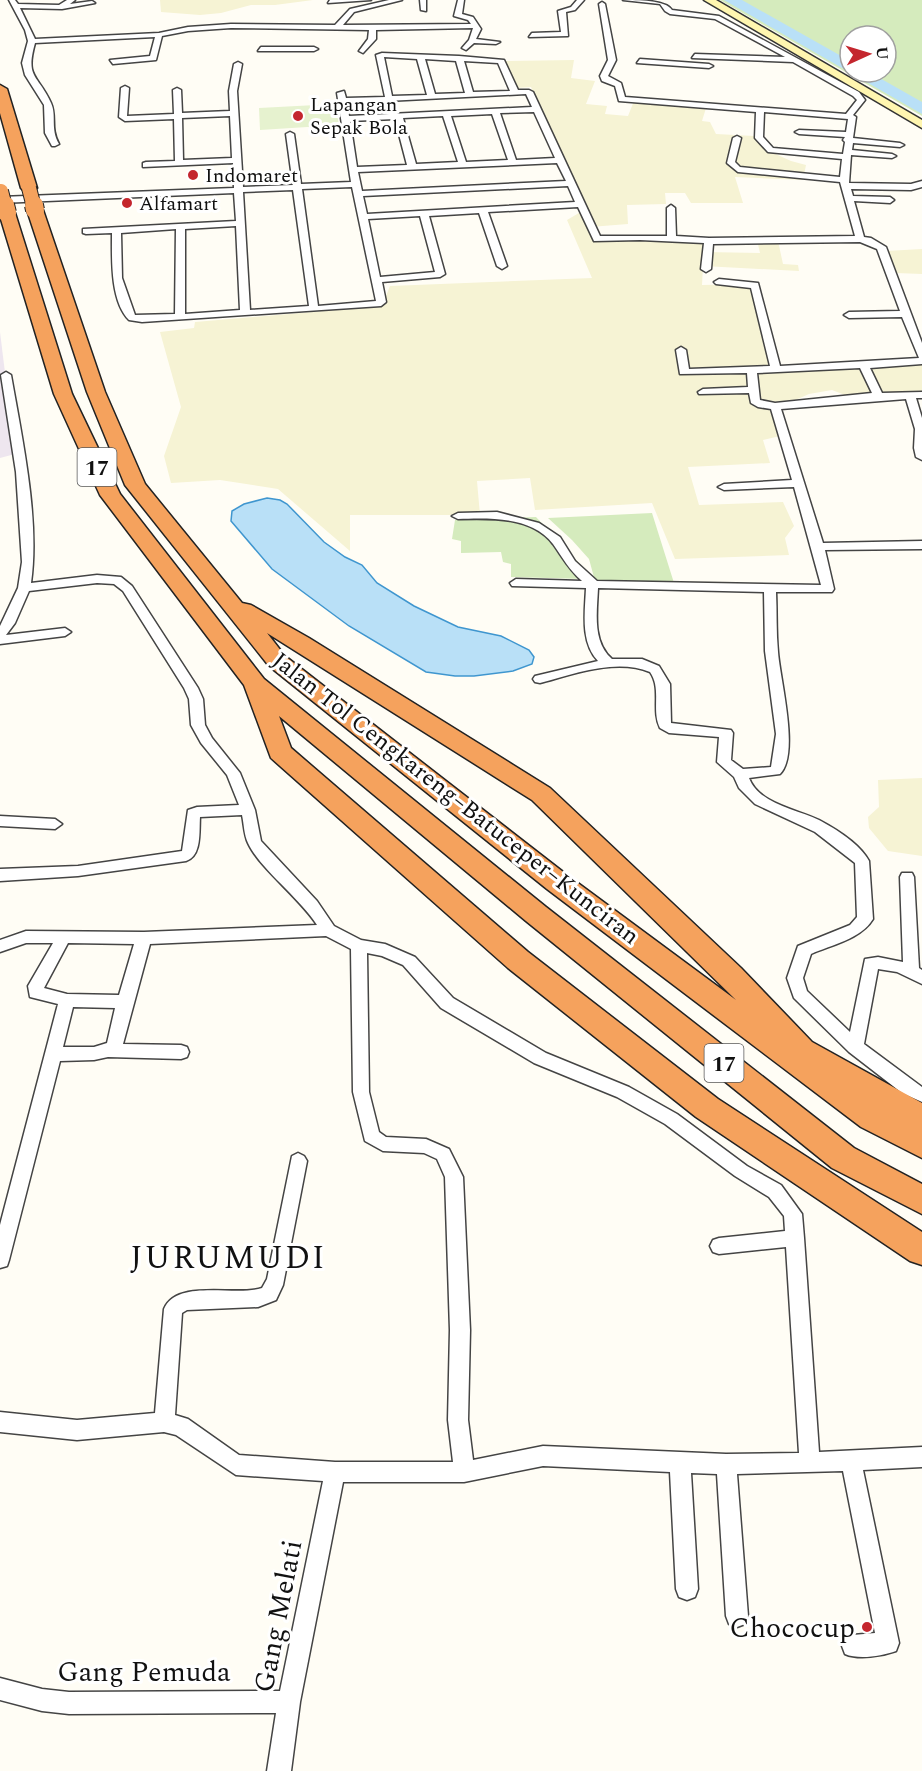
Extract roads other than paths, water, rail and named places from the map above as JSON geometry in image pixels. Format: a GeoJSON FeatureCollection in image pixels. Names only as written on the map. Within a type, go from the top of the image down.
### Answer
{"type":"FeatureCollection","features":[{"type":"Feature","properties":{"kind":"highway","name":"Jalan Tol Cengkareng–Batuceper–Kunciran"},"geometry":{"type":"LineString","coordinates":[[0,89],[35,210],[96,392],[135,485],[276,661],[548,875],[872,1118],[922,1145]]}},
{"type":"Feature","properties":{"kind":"highway","name":"Jalan Tol Cengkareng–Batuceper–Kunciran"},"geometry":{"type":"LineString","coordinates":[[2,199],[63,394],[110,495],[256,684],[536,914],[843,1158],[922,1200]]}},
{"type":"Feature","properties":{"kind":"highway"},"geometry":{"type":"LineString","coordinates":[[230,603],[301,643],[541,794],[731,976],[801,1051],[922,1118]]}},
{"type":"Feature","properties":{"kind":"highway"},"geometry":{"type":"LineString","coordinates":[[256,684],[280,752],[518,960],[707,1108],[922,1250]]}},
{"type":"Feature","properties":{"kind":"main road"},"geometry":{"type":"LineString","coordinates":[[709,0],[922,125]]}},
{"type":"Feature","properties":{"kind":"street"},"geometry":{"type":"LineString","coordinates":[[62,7],[72,0]]}},
{"type":"Feature","properties":{"kind":"street"},"geometry":{"type":"LineString","coordinates":[[330,2],[399,0]]}},
{"type":"Feature","properties":{"kind":"street"},"geometry":{"type":"LineString","coordinates":[[423,0],[424,10]]}},
{"type":"Feature","properties":{"kind":"street"},"geometry":{"type":"LineString","coordinates":[[462,0],[458,16],[470,17],[476,26],[472,41],[461,56],[470,94]]}},
{"type":"Feature","properties":{"kind":"street"},"geometry":{"type":"LineString","coordinates":[[336,28],[352,10],[370,2]]}},
{"type":"Feature","properties":{"kind":"street"},"geometry":{"type":"LineString","coordinates":[[591,2],[612,60],[604,76],[605,79],[618,85],[622,99],[760,111],[849,115]]}},
{"type":"Feature","properties":{"kind":"street"},"geometry":{"type":"LineString","coordinates":[[532,35],[565,34],[562,11],[591,2],[662,3],[670,12],[717,17],[861,98],[849,115]]}},
{"type":"Feature","properties":{"kind":"street"},"geometry":{"type":"LineString","coordinates":[[55,144],[49,133],[48,105],[29,75],[26,63],[32,41],[15,3],[62,7],[92,3]]}},
{"type":"Feature","properties":{"kind":"street"},"geometry":{"type":"LineString","coordinates":[[263,42],[281,25],[336,28],[476,26]]}},
{"type":"Feature","properties":{"kind":"street"},"geometry":{"type":"LineString","coordinates":[[32,41],[159,35],[199,28],[314,50]]}},
{"type":"Feature","properties":{"kind":"street"},"geometry":{"type":"LineString","coordinates":[[363,51],[372,39],[373,28]]}},
{"type":"Feature","properties":{"kind":"street"},"geometry":{"type":"LineString","coordinates":[[113,62],[153,58],[159,35]]}},
{"type":"Feature","properties":{"kind":"street"},"geometry":{"type":"LineString","coordinates":[[472,41],[496,42]]}},
{"type":"Feature","properties":{"kind":"street"},"geometry":{"type":"LineString","coordinates":[[691,76],[696,52],[796,60]]}},
{"type":"Feature","properties":{"kind":"street"},"geometry":{"type":"LineString","coordinates":[[389,98],[379,57],[389,55],[461,56],[501,62],[514,91]]}},
{"type":"Feature","properties":{"kind":"street"},"geometry":{"type":"LineString","coordinates":[[420,56],[432,97]]}},
{"type":"Feature","properties":{"kind":"street"},"geometry":{"type":"LineString","coordinates":[[640,61],[712,66]]}},
{"type":"Feature","properties":{"kind":"street"},"geometry":{"type":"LineString","coordinates":[[238,64],[233,90],[245,313]]}},
{"type":"Feature","properties":{"kind":"street"},"geometry":{"type":"LineString","coordinates":[[125,88],[123,117],[125,119],[234,114]]}},
{"type":"Feature","properties":{"kind":"street"},"geometry":{"type":"LineString","coordinates":[[177,90],[179,164]]}},
{"type":"Feature","properties":{"kind":"street"},"geometry":{"type":"LineString","coordinates":[[118,230],[116,232],[117,278],[128,314],[137,319],[380,303],[341,97],[432,97],[529,92],[597,239],[640,237],[747,242],[868,240],[881,248],[922,359],[776,370],[684,372],[681,350]]}},
{"type":"Feature","properties":{"kind":"street"},"geometry":{"type":"LineString","coordinates":[[345,118],[537,109]]}},
{"type":"Feature","properties":{"kind":"street"},"geometry":{"type":"LineString","coordinates":[[495,111],[513,162]]}},
{"type":"Feature","properties":{"kind":"street"},"geometry":{"type":"LineString","coordinates":[[760,111],[759,138],[767,161]]}},
{"type":"Feature","properties":{"kind":"street"},"geometry":{"type":"LineString","coordinates":[[446,114],[463,165]]}},
{"type":"Feature","properties":{"kind":"street"},"geometry":{"type":"LineString","coordinates":[[849,115],[852,117],[844,183],[860,239]]}},
{"type":"Feature","properties":{"kind":"street"},"geometry":{"type":"LineString","coordinates":[[398,116],[412,167]]}},
{"type":"Feature","properties":{"kind":"street"},"geometry":{"type":"LineString","coordinates":[[800,132],[900,145]]}},
{"type":"Feature","properties":{"kind":"street"},"geometry":{"type":"LineString","coordinates":[[290,134],[314,309]]}},
{"type":"Feature","properties":{"kind":"street"},"geometry":{"type":"LineString","coordinates":[[737,138],[731,163],[744,171],[767,161],[847,155],[892,156]]}},
{"type":"Feature","properties":{"kind":"street"},"geometry":{"type":"LineString","coordinates":[[146,165],[237,160]]}},
{"type":"Feature","properties":{"kind":"street"},"geometry":{"type":"LineString","coordinates":[[354,170],[560,160]]}},
{"type":"Feature","properties":{"kind":"street"},"geometry":{"type":"LineString","coordinates":[[767,161],[844,183],[911,187],[922,184]]}},
{"type":"Feature","properties":{"kind":"street"},"geometry":{"type":"LineString","coordinates":[[2,199],[47,203],[63,199],[297,187],[357,189],[570,183]]}},
{"type":"Feature","properties":{"kind":"street"},"geometry":{"type":"LineString","coordinates":[[848,198],[890,200]]}},
{"type":"Feature","properties":{"kind":"street"},"geometry":{"type":"LineString","coordinates":[[363,217],[580,204]]}},
{"type":"Feature","properties":{"kind":"street"},"geometry":{"type":"LineString","coordinates":[[671,208],[672,239]]}},
{"type":"Feature","properties":{"kind":"street"},"geometry":{"type":"LineString","coordinates":[[483,210],[502,266]]}},
{"type":"Feature","properties":{"kind":"street"},"geometry":{"type":"LineString","coordinates":[[377,280],[440,274],[424,214]]}},
{"type":"Feature","properties":{"kind":"street"},"geometry":{"type":"LineString","coordinates":[[86,231],[240,223]]}},
{"type":"Feature","properties":{"kind":"street"},"geometry":{"type":"LineString","coordinates":[[180,317],[181,225]]}},
{"type":"Feature","properties":{"kind":"street"},"geometry":{"type":"LineString","coordinates":[[746,227],[747,242]]}},
{"type":"Feature","properties":{"kind":"street"},"geometry":{"type":"LineString","coordinates":[[706,269],[710,241]]}},
{"type":"Feature","properties":{"kind":"street"},"geometry":{"type":"LineString","coordinates":[[718,282],[755,285],[776,370]]}},
{"type":"Feature","properties":{"kind":"street"},"geometry":{"type":"LineString","coordinates":[[849,315],[905,314]]}},
{"type":"Feature","properties":{"kind":"street"},"geometry":{"type":"LineString","coordinates":[[864,365],[878,396]]}},
{"type":"Feature","properties":{"kind":"street"},"geometry":{"type":"LineString","coordinates":[[752,370],[753,390],[758,404],[775,405],[916,395],[920,429],[919,448],[922,457]]}},
{"type":"Feature","properties":{"kind":"street"},"geometry":{"type":"LineString","coordinates":[[0,635],[9,623],[24,588],[28,562],[22,472],[6,375]]}},
{"type":"Feature","properties":{"kind":"street"},"geometry":{"type":"LineString","coordinates":[[703,392],[753,390]]}},
{"type":"Feature","properties":{"kind":"street"},"geometry":{"type":"LineString","coordinates":[[516,584],[592,583],[828,590],[818,547],[775,405]]}},
{"type":"Feature","properties":{"kind":"street"},"geometry":{"type":"LineString","coordinates":[[724,487],[798,483]]}},
{"type":"Feature","properties":{"kind":"street"},"geometry":{"type":"LineString","coordinates":[[458,516],[495,516],[529,523],[542,528],[557,541],[569,562],[592,583],[592,633],[602,659],[607,662]]}},
{"type":"Feature","properties":{"kind":"street"},"geometry":{"type":"LineString","coordinates":[[818,547],[922,545]]}},
{"type":"Feature","properties":{"kind":"street"},"geometry":{"type":"LineString","coordinates":[[24,588],[96,579],[117,580],[128,589],[191,688],[196,699],[198,725],[206,740],[233,774],[248,810],[254,841],[260,851],[312,905],[329,930],[342,939],[359,946],[385,950],[410,961],[447,1003],[540,1058],[623,1092],[671,1119],[741,1171],[776,1191],[793,1214],[810,1463]]}},
{"type":"Feature","properties":{"kind":"street"},"geometry":{"type":"LineString","coordinates":[[540,680],[607,662],[646,664],[656,669],[662,679],[665,725],[669,728],[726,734],[724,762],[740,774],[775,771],[779,767],[783,734],[771,651],[770,589]]}},
{"type":"Feature","properties":{"kind":"street"},"geometry":{"type":"LineString","coordinates":[[0,640],[65,632]]}},
{"type":"Feature","properties":{"kind":"street"},"geometry":{"type":"LineString","coordinates":[[740,774],[742,785],[764,803],[812,823],[840,840],[862,861],[865,919],[855,930],[804,950],[795,978],[800,994],[855,1047],[908,1088],[922,1095]]}},
{"type":"Feature","properties":{"kind":"street"},"geometry":{"type":"LineString","coordinates":[[0,875],[78,871],[186,856],[190,851],[193,814],[248,810]]}},
{"type":"Feature","properties":{"kind":"street"},"geometry":{"type":"LineString","coordinates":[[0,821],[56,824]]}},
{"type":"Feature","properties":{"kind":"street"},"geometry":{"type":"LineString","coordinates":[[855,1047],[871,963],[891,963],[916,974],[907,877]]}},
{"type":"Feature","properties":{"kind":"street"},"geometry":{"type":"LineString","coordinates":[[0,946],[26,937],[144,938],[329,930]]}},
{"type":"Feature","properties":{"kind":"street"},"geometry":{"type":"LineString","coordinates":[[110,1051],[114,1047],[144,938]]}},
{"type":"Feature","properties":{"kind":"street"},"geometry":{"type":"LineString","coordinates":[[63,939],[36,986],[36,993],[67,1000],[125,1002]]}},
{"type":"Feature","properties":{"kind":"street"},"geometry":{"type":"LineString","coordinates":[[359,946],[361,1092],[371,1136],[383,1144],[426,1146],[443,1154],[454,1177],[460,1330],[458,1420],[464,1472]]}},
{"type":"Feature","properties":{"kind":"street"},"geometry":{"type":"LineString","coordinates":[[0,1260],[67,1000]]}},
{"type":"Feature","properties":{"kind":"street"},"geometry":{"type":"LineString","coordinates":[[53,1053],[181,1052]]}},
{"type":"Feature","properties":{"kind":"street"},"geometry":{"type":"LineString","coordinates":[[164,1422],[173,1309],[183,1301],[258,1298],[268,1294],[276,1279],[298,1161]]}},
{"type":"Feature","properties":{"kind":"street"},"geometry":{"type":"LineString","coordinates":[[719,1246],[795,1238]]}},
{"type":"Feature","properties":{"kind":"street"},"geometry":{"type":"LineString","coordinates":[[0,1422],[77,1430],[164,1422],[181,1426],[236,1465],[335,1472],[464,1472],[543,1456],[726,1464],[810,1463],[922,1457]]}},
{"type":"Feature","properties":{"kind":"street"},"geometry":{"type":"LineString","coordinates":[[680,1461],[687,1589]]}},
{"type":"Feature","properties":{"kind":"street"},"geometry":{"type":"LineString","coordinates":[[851,1461],[888,1643],[853,1646]]}},
{"type":"Feature","properties":{"kind":"street"},"geometry":{"type":"LineString","coordinates":[[726,1464],[737,1616]]}},
{"type":"Feature","properties":{"kind":"street","name":"Gang Melati"},"geometry":{"type":"LineString","coordinates":[[279,1771],[288,1702],[335,1472]]}},
{"type":"Feature","properties":{"kind":"street","name":"Gang Pemuda"},"geometry":{"type":"LineString","coordinates":[[0,1689],[42,1700],[69,1702],[288,1702]]}},
{"type":"Feature","properties":{"kind":"water"},"geometry":{"type":"Polygon","coordinates":[[[267,498],[280,500],[287,504],[324,542],[345,557],[362,565],[377,583],[414,606],[458,627],[501,636],[529,650],[534,657],[532,664],[513,671],[474,676],[426,672],[349,626],[272,569],[231,521],[232,511],[244,504],[267,498]]]}},
{"type":"Feature","properties":{"kind":"waterway"},"geometry":{"type":"LineString","coordinates":[[731,0],[838,61]]}},
{"type":"Feature","properties":{"kind":"waterway"},"geometry":{"type":"LineString","coordinates":[[878,84],[922,109]]}},
{"type":"Feature","properties":{"kind":"place","name":"Lapangan Sepak Bola"},"geometry":{"type":"Point","coordinates":[298,116]}},
{"type":"Feature","properties":{"kind":"place","name":"Indomaret"},"geometry":{"type":"Point","coordinates":[193,175]}},
{"type":"Feature","properties":{"kind":"place","name":"Alfamart"},"geometry":{"type":"Point","coordinates":[127,203]}},
{"type":"Feature","properties":{"kind":"place","name":"Chococup"},"geometry":{"type":"Point","coordinates":[867,1627]}},
{"type":"Feature","properties":{"kind":"district","name":"JURUMUDI"},"geometry":{"type":"Point","coordinates":[228,1256]}}]}
